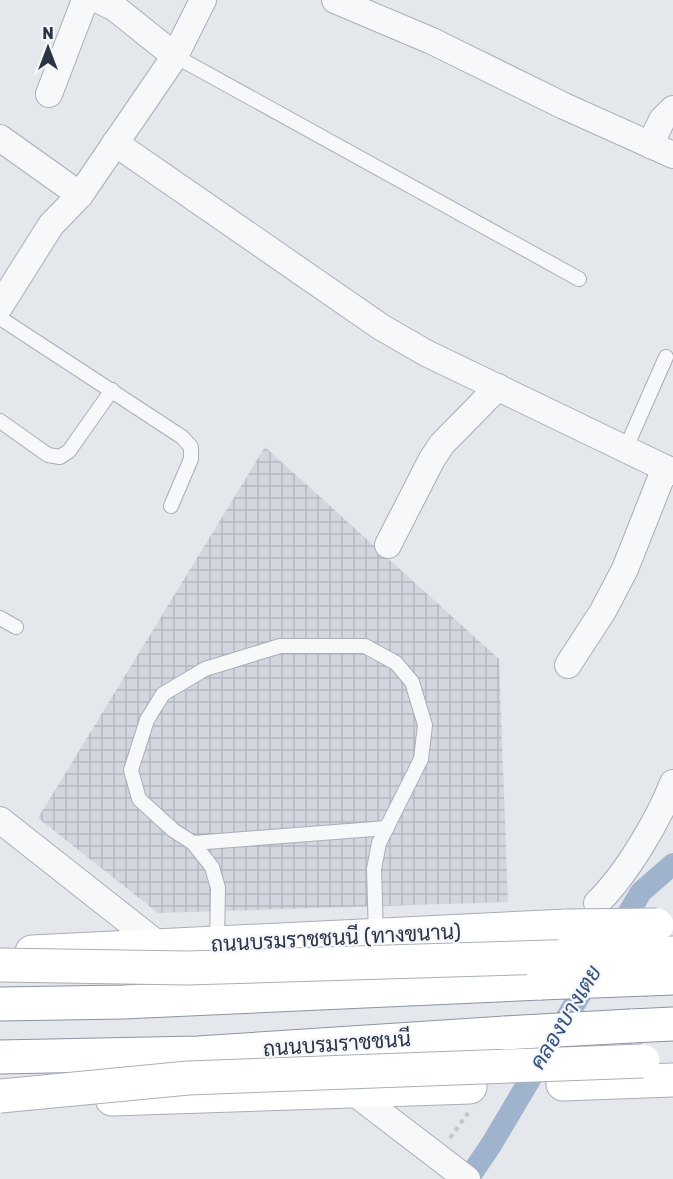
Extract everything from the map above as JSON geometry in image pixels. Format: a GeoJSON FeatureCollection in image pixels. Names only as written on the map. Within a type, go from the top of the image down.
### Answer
{"type":"FeatureCollection","features":[{"type":"Feature","properties":{"kind":"main road","name":"ถนนบรมราชชนนี (ทางขนาน)"},"geometry":{"type":"LineString","coordinates":[[0,953],[567,926],[662,952]]}},
{"type":"Feature","properties":{"kind":"main road"},"geometry":{"type":"LineString","coordinates":[[0,965],[187,968],[662,952]]}},
{"type":"Feature","properties":{"kind":"main road"},"geometry":{"type":"LineString","coordinates":[[0,1004],[123,1002],[541,983],[662,952]]}},
{"type":"Feature","properties":{"kind":"main road","name":"ถนนบรมราชชนนี"},"geometry":{"type":"LineString","coordinates":[[0,1057],[198,1053],[673,1024]]}},
{"type":"Feature","properties":{"kind":"main road"},"geometry":{"type":"LineString","coordinates":[[0,1096],[188,1078],[658,1061]]}},
{"type":"Feature","properties":{"kind":"main road"},"geometry":{"type":"LineString","coordinates":[[0,1103],[673,1080]]}},
{"type":"Feature","properties":{"kind":"street"},"geometry":{"type":"LineString","coordinates":[[49,94],[85,0]]}},
{"type":"Feature","properties":{"kind":"street"},"geometry":{"type":"LineString","coordinates":[[99,0],[115,8],[175,57]]}},
{"type":"Feature","properties":{"kind":"street"},"geometry":{"type":"LineString","coordinates":[[0,306],[51,225],[80,195],[175,57],[203,0]]}},
{"type":"Feature","properties":{"kind":"street"},"geometry":{"type":"LineString","coordinates":[[335,0],[432,41],[526,88],[673,155]]}},
{"type":"Feature","properties":{"kind":"street"},"geometry":{"type":"LineString","coordinates":[[650,144],[662,120],[673,109]]}},
{"type":"Feature","properties":{"kind":"street"},"geometry":{"type":"LineString","coordinates":[[0,138],[80,195]]}},
{"type":"Feature","properties":{"kind":"street"},"geometry":{"type":"LineString","coordinates":[[115,143],[381,327],[426,353],[669,470],[625,569],[603,611],[568,665]]}},
{"type":"Feature","properties":{"kind":"street"},"geometry":{"type":"LineString","coordinates":[[388,545],[437,452],[498,387]]}},
{"type":"Feature","properties":{"kind":"street"},"geometry":{"type":"LineString","coordinates":[[597,903],[627,867],[673,783]]}},
{"type":"Feature","properties":{"kind":"street"},"geometry":{"type":"LineString","coordinates":[[3,826],[160,946]]}},
{"type":"Feature","properties":{"kind":"street"},"geometry":{"type":"LineString","coordinates":[[352,1091],[462,1175]]}},
{"type":"Feature","properties":{"kind":"lane"},"geometry":{"type":"LineString","coordinates":[[175,57],[579,279]]}},
{"type":"Feature","properties":{"kind":"lane"},"geometry":{"type":"LineString","coordinates":[[0,318],[182,437],[191,447],[191,459],[171,506]]}},
{"type":"Feature","properties":{"kind":"lane"},"geometry":{"type":"LineString","coordinates":[[625,450],[666,357]]}},
{"type":"Feature","properties":{"kind":"lane"},"geometry":{"type":"LineString","coordinates":[[0,421],[48,454],[60,457],[69,451],[112,390]]}},
{"type":"Feature","properties":{"kind":"lane"},"geometry":{"type":"LineString","coordinates":[[0,618],[16,627]]}},
{"type":"Feature","properties":{"kind":"lane"},"geometry":{"type":"LineString","coordinates":[[217,944],[218,888],[212,867],[193,843],[173,830],[139,799],[131,770],[147,720],[162,694],[205,669],[280,646],[365,646],[396,663],[412,682],[425,725],[421,759],[379,843],[374,869],[376,936]]}},
{"type":"Feature","properties":{"kind":"lane"},"geometry":{"type":"LineString","coordinates":[[193,843],[387,828]]}},
{"type":"Feature","properties":{"kind":"shaded area"},"geometry":{"type":"Polygon","coordinates":[[[265,447],[499,659],[508,902],[158,913],[38,818],[265,447]]]}},
{"type":"Feature","properties":{"kind":"waterway","name":"คลองบางเตย"},"geometry":{"type":"LineString","coordinates":[[616,934],[641,892],[673,864]]}},
{"type":"Feature","properties":{"kind":"waterway","name":"คลองบางเตย"},"geometry":{"type":"LineString","coordinates":[[468,1179],[491,1145],[593,973]]}}]}
